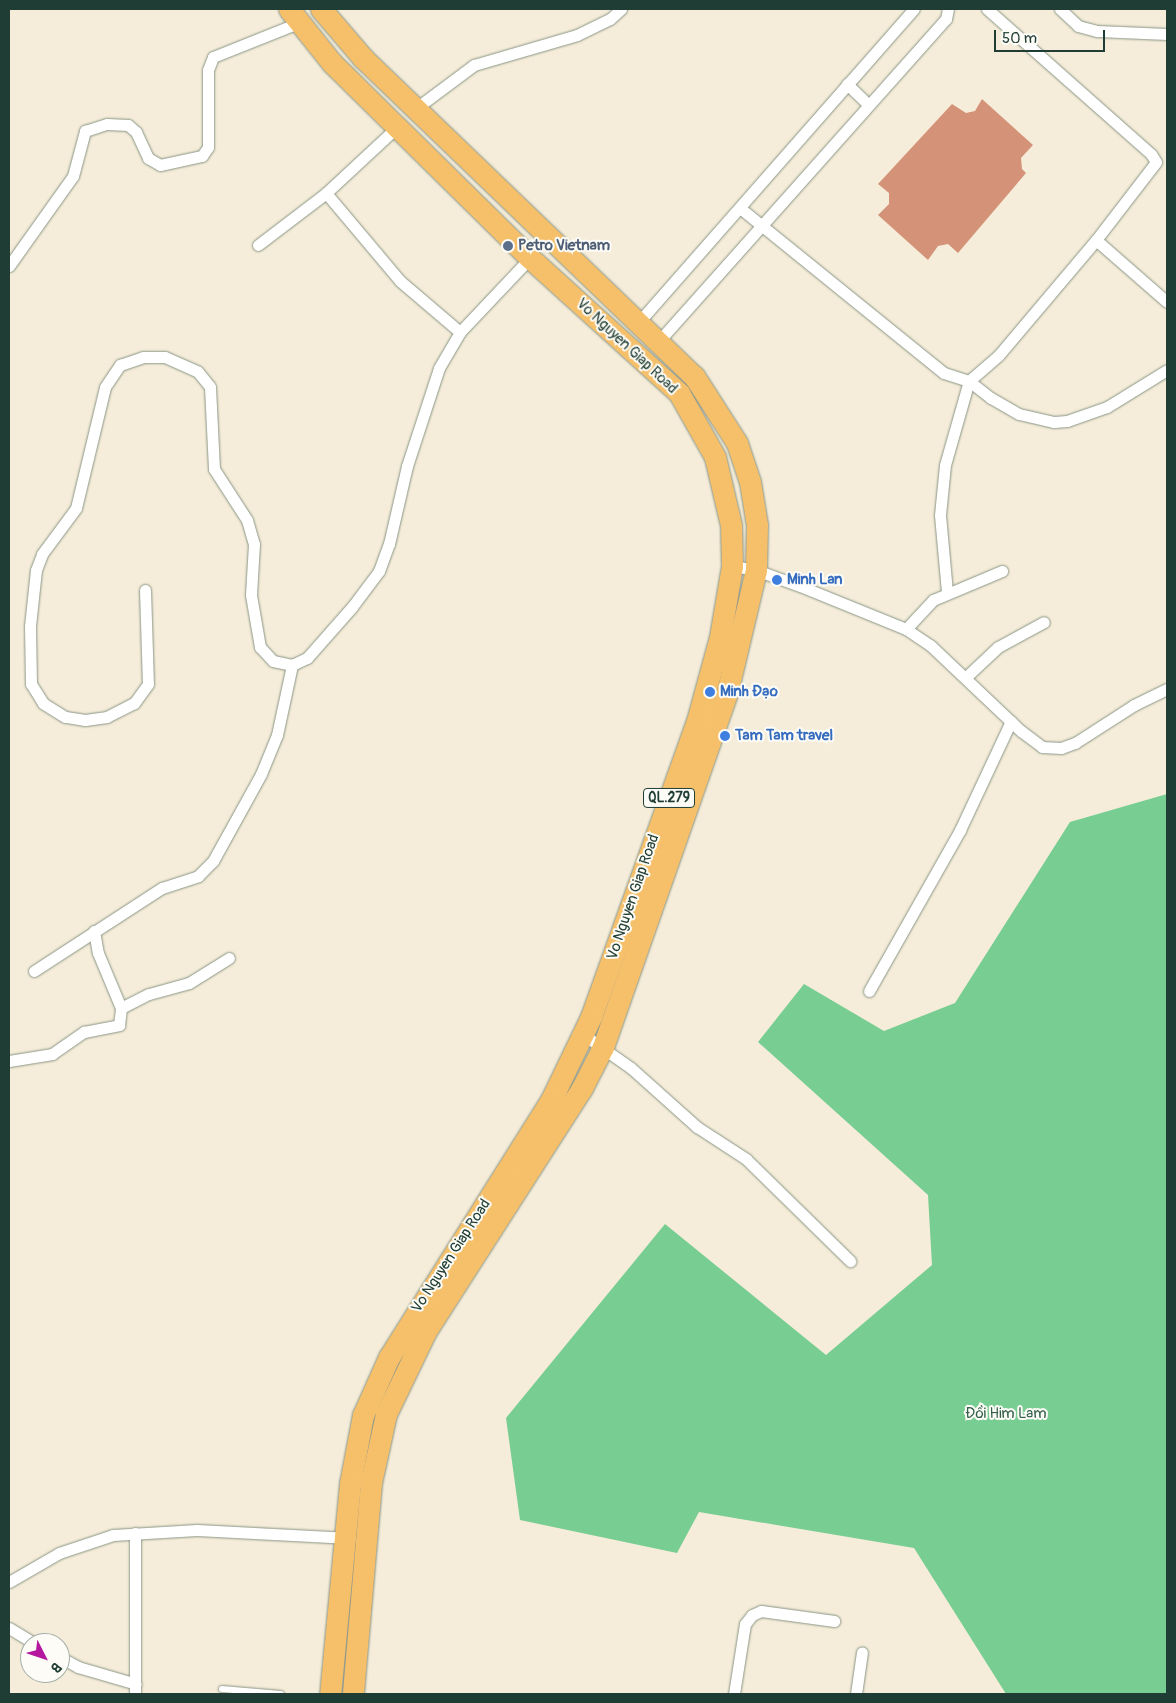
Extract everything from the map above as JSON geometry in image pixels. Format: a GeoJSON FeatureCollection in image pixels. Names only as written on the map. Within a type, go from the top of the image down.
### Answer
{"type":"FeatureCollection","features":[{"type":"Feature","properties":{"kind":"highway","name":"Vo Nguyen Giap Road"},"geometry":{"type":"LineString","coordinates":[[321,9],[363,58],[694,376],[737,443],[750,482],[757,525],[756,570],[718,724],[603,1048],[582,1088],[426,1331],[402,1376],[386,1414],[374,1456],[353,1694]]}},
{"type":"Feature","properties":{"kind":"highway","name":"Vo Nguyen Giap Road"},"geometry":{"type":"LineString","coordinates":[[293,16],[332,63],[530,258],[679,393],[715,457],[727,496],[732,566],[720,637],[697,721],[584,1035],[551,1100],[414,1314],[379,1376],[357,1435],[330,1694]]}},
{"type":"Feature","properties":{"kind":"street"},"geometry":{"type":"LineString","coordinates":[[415,109],[474,65],[577,35],[610,19],[621,9]]}},
{"type":"Feature","properties":{"kind":"street"},"geometry":{"type":"LineString","coordinates":[[638,323],[914,9]]}},
{"type":"Feature","properties":{"kind":"street"},"geometry":{"type":"LineString","coordinates":[[658,342],[946,19],[948,9]]}},
{"type":"Feature","properties":{"kind":"street"},"geometry":{"type":"LineString","coordinates":[[947,592],[940,515],[944,465],[969,381],[998,356],[1096,240],[1156,162],[1151,154],[986,9]]}},
{"type":"Feature","properties":{"kind":"street"},"geometry":{"type":"LineString","coordinates":[[1060,9],[1078,26],[1097,31],[1167,34]]}},
{"type":"Feature","properties":{"kind":"street"},"geometry":{"type":"LineString","coordinates":[[9,266],[73,176],[80,139],[85,131],[107,124],[128,125],[136,132],[148,158],[160,165],[202,156],[208,147],[208,70],[213,57],[293,16]]}},
{"type":"Feature","properties":{"kind":"street"},"geometry":{"type":"LineString","coordinates":[[847,84],[870,105]]}},
{"type":"Feature","properties":{"kind":"street"},"geometry":{"type":"LineString","coordinates":[[258,245],[326,193],[397,127]]}},
{"type":"Feature","properties":{"kind":"street"},"geometry":{"type":"LineString","coordinates":[[326,193],[400,281],[460,332]]}},
{"type":"Feature","properties":{"kind":"street"},"geometry":{"type":"LineString","coordinates":[[740,208],[761,227],[944,373],[969,381],[1019,414],[1061,421],[1080,418],[1107,407],[1167,370]]}},
{"type":"Feature","properties":{"kind":"street"},"geometry":{"type":"LineString","coordinates":[[1096,240],[1167,302]]}},
{"type":"Feature","properties":{"kind":"street"},"geometry":{"type":"LineString","coordinates":[[145,590],[148,684],[134,703],[107,716],[85,720],[65,716],[44,703],[31,684],[30,626],[36,570],[42,554],[76,508],[105,387],[120,365],[143,357],[165,357],[198,372],[210,388],[214,469],[247,520],[254,544],[251,594],[260,646],[273,661],[292,665],[307,658],[352,607],[379,571],[389,544],[407,466],[439,368],[460,332],[530,258]]}},
{"type":"Feature","properties":{"kind":"street"},"geometry":{"type":"LineString","coordinates":[[732,566],[756,570],[906,628],[930,645],[1011,721],[1042,747],[1061,748],[1075,743],[1134,705],[1167,689]]}},
{"type":"Feature","properties":{"kind":"street"},"geometry":{"type":"LineString","coordinates":[[906,628],[929,603],[947,592],[1002,571]]}},
{"type":"Feature","properties":{"kind":"street"},"geometry":{"type":"LineString","coordinates":[[966,677],[998,647],[1044,622]]}},
{"type":"Feature","properties":{"kind":"street"},"geometry":{"type":"LineString","coordinates":[[34,971],[162,888],[198,876],[213,861],[261,774],[277,735],[292,665]]}},
{"type":"Feature","properties":{"kind":"street"},"geometry":{"type":"LineString","coordinates":[[869,991],[960,830],[1011,721]]}},
{"type":"Feature","properties":{"kind":"street"},"geometry":{"type":"LineString","coordinates":[[9,1061],[52,1054],[84,1032],[119,1025],[121,1008],[102,962],[94,931]]}},
{"type":"Feature","properties":{"kind":"street"},"geometry":{"type":"LineString","coordinates":[[121,1008],[149,994],[189,983],[229,958]]}},
{"type":"Feature","properties":{"kind":"street"},"geometry":{"type":"LineString","coordinates":[[584,1035],[603,1048],[697,1126],[746,1159],[850,1261]]}},
{"type":"Feature","properties":{"kind":"street"},"geometry":{"type":"LineString","coordinates":[[9,1582],[59,1553],[113,1535],[197,1530],[366,1539]]}},
{"type":"Feature","properties":{"kind":"street"},"geometry":{"type":"LineString","coordinates":[[70,1663],[136,1689],[135,1533]]}},
{"type":"Feature","properties":{"kind":"street"},"geometry":{"type":"LineString","coordinates":[[734,1694],[745,1624],[752,1614],[761,1611],[834,1621]]}},
{"type":"Feature","properties":{"kind":"street"},"geometry":{"type":"LineString","coordinates":[[9,1628],[20,1635]]}},
{"type":"Feature","properties":{"kind":"street"},"geometry":{"type":"LineString","coordinates":[[856,1694],[862,1652]]}},
{"type":"Feature","properties":{"kind":"lane"},"geometry":{"type":"LineString","coordinates":[[222,1689],[282,1694]]}},
{"type":"Feature","properties":{"kind":"green space","name":"Đồi Him Lam"},"geometry":{"type":"Polygon","coordinates":[[[1167,794],[1167,1694],[1006,1694],[914,1548],[699,1512],[677,1553],[520,1520],[506,1418],[665,1224],[826,1355],[932,1265],[928,1195],[758,1042],[804,984],[884,1031],[955,1003],[1070,822],[1167,794]]]}},
{"type":"Feature","properties":{"kind":"building"},"geometry":{"type":"Polygon","coordinates":[[[982,99],[1033,145],[1021,158],[1022,169],[1026,173],[958,253],[948,244],[938,246],[928,260],[878,215],[889,204],[889,193],[878,184],[952,104],[966,113],[975,111],[982,99]]]}},
{"type":"Feature","properties":{"kind":"place","name":"Petro Vietnam"},"geometry":{"type":"Point","coordinates":[508,246]}},
{"type":"Feature","properties":{"kind":"place","name":"Minh Lan"},"geometry":{"type":"Point","coordinates":[777,580]}},
{"type":"Feature","properties":{"kind":"place","name":"Minh Đạo"},"geometry":{"type":"Point","coordinates":[710,692]}},
{"type":"Feature","properties":{"kind":"place","name":"Tam Tam travel"},"geometry":{"type":"Point","coordinates":[725,736]}}]}
